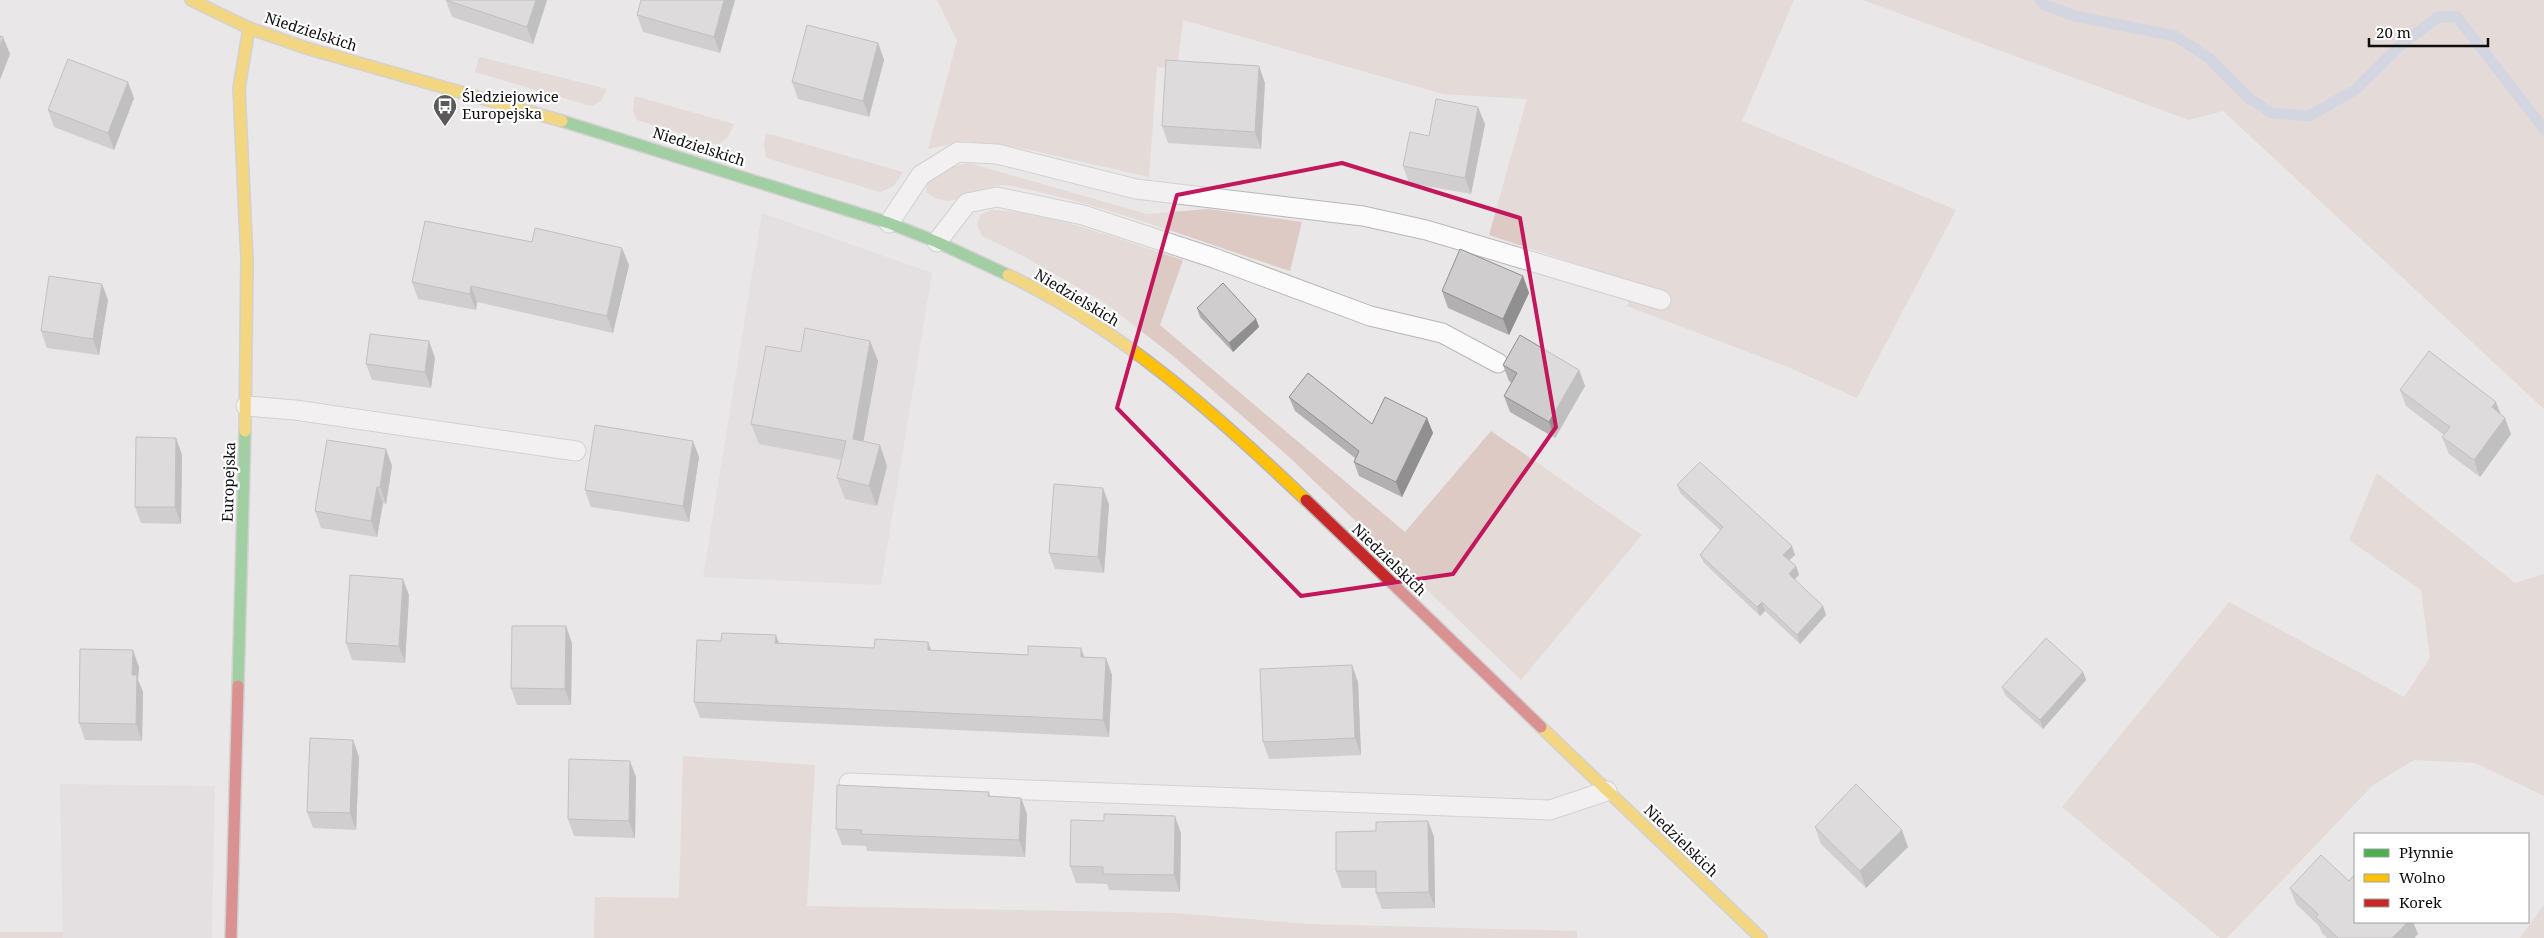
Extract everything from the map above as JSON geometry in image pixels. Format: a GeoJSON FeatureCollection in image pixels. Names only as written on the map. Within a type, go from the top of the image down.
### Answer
{"type":"FeatureCollection","features":[{"type":"Feature","properties":{"kind":"street","name":"Niedzielskich"},"geometry":{"type":"LineString","coordinates":[[191,0],[249,28],[306,48],[612,135],[889,223],[937,242],[1026,284],[1112,334],[1195,399],[1290,484],[1761,938]]}},
{"type":"Feature","properties":{"kind":"street","name":"Europejska"},"geometry":{"type":"LineString","coordinates":[[231,938],[246,406],[247,260],[239,88],[249,28]]}},
{"type":"Feature","properties":{"kind":"lane"},"geometry":{"type":"LineString","coordinates":[[889,223],[921,175],[958,152],[996,154],[1136,189],[1363,216],[1426,230],[1661,300]]}},
{"type":"Feature","properties":{"kind":"lane"},"geometry":{"type":"LineString","coordinates":[[937,242],[967,203],[997,197],[1083,215],[1214,258],[1370,316],[1442,333],[1498,363]]}},
{"type":"Feature","properties":{"kind":"lane"},"geometry":{"type":"LineString","coordinates":[[246,406],[295,410],[576,451]]}},
{"type":"Feature","properties":{"kind":"lane"},"geometry":{"type":"LineString","coordinates":[[849,783],[1550,810],[1607,791]]}},
{"type":"Feature","properties":{"kind":"highlighted area"},"geometry":{"type":"Polygon","coordinates":[[[1342,163],[1520,218],[1556,427],[1453,574],[1301,596],[1117,408],[1177,195],[1342,163]]]}},
{"type":"Feature","properties":{"kind":"shaded area"},"geometry":{"type":"Polygon","coordinates":[[[937,0],[1794,0],[1742,121],[1956,210],[1857,398],[1788,367],[1627,306],[1635,283],[1489,235],[1527,99],[1443,94],[1183,20],[1177,69],[1157,67],[1149,177],[1026,149],[964,141],[928,149],[957,41],[937,0]]]}},
{"type":"Feature","properties":{"kind":"shaded area"},"geometry":{"type":"Polygon","coordinates":[[[1863,0],[2544,0],[2544,409],[2223,111],[2189,120],[1863,0]]]}},
{"type":"Feature","properties":{"kind":"shaded area"},"geometry":{"type":"Polygon","coordinates":[[[479,57],[607,89],[601,101],[591,106],[475,72],[479,57]]]}},
{"type":"Feature","properties":{"kind":"shaded area"},"geometry":{"type":"Polygon","coordinates":[[[635,96],[734,124],[728,137],[718,145],[637,120],[633,111],[635,96]]]}},
{"type":"Feature","properties":{"kind":"shaded area"},"geometry":{"type":"Polygon","coordinates":[[[766,133],[903,172],[894,186],[880,192],[766,158],[764,144],[766,133]]]}},
{"type":"Feature","properties":{"kind":"shaded area"},"geometry":{"type":"Polygon","coordinates":[[[969,163],[1147,214],[1208,209],[1302,222],[1290,271],[1117,213],[1012,186],[1001,185],[948,201],[937,199],[926,192],[928,181],[944,169],[969,163]]]}},
{"type":"Feature","properties":{"kind":"shaded area"},"geometry":{"type":"Polygon","coordinates":[[[991,210],[1038,216],[1063,222],[1183,260],[1160,325],[1405,532],[1491,431],[1642,535],[1521,680],[1288,456],[1172,355],[1102,301],[1025,257],[982,236],[977,225],[980,215],[991,210]]]}},
{"type":"Feature","properties":{"kind":"shaded area"},"geometry":{"type":"Polygon","coordinates":[[[762,213],[932,273],[881,585],[703,577],[762,213]]]}},
{"type":"Feature","properties":{"kind":"shaded area"},"geometry":{"type":"Polygon","coordinates":[[[2377,473],[2515,583],[2544,574],[2544,796],[2475,763],[2414,760],[2373,785],[2227,938],[2220,938],[2062,807],[2229,602],[2404,697],[2430,658],[2421,590],[2349,540],[2377,473]]]}},
{"type":"Feature","properties":{"kind":"shaded area"},"geometry":{"type":"Polygon","coordinates":[[[683,756],[815,765],[807,906],[1175,913],[1308,924],[1577,931],[1577,938],[594,938],[595,897],[679,898],[683,756]]]}},
{"type":"Feature","properties":{"kind":"shaded area"},"geometry":{"type":"Polygon","coordinates":[[[60,784],[215,786],[212,938],[63,938],[60,784]]]}},
{"type":"Feature","properties":{"kind":"shaded area"},"geometry":{"type":"Polygon","coordinates":[[[2544,905],[2544,938],[2520,938],[2544,905]]]}},
{"type":"Feature","properties":{"kind":"shaded area"},"geometry":{"type":"Polygon","coordinates":[[[0,932],[63,932],[63,938],[0,938],[0,932]]]}},
{"type":"Feature","properties":{"kind":"building"},"geometry":{"type":"Polygon","coordinates":[[[446,0],[536,0],[527,27],[446,0]]]}},
{"type":"Feature","properties":{"kind":"building"},"geometry":{"type":"Polygon","coordinates":[[[641,0],[724,0],[714,37],[637,15],[641,0]]]}},
{"type":"Feature","properties":{"kind":"building"},"geometry":{"type":"Polygon","coordinates":[[[807,25],[878,43],[863,101],[792,82],[807,25]]]}},
{"type":"Feature","properties":{"kind":"building"},"geometry":{"type":"Polygon","coordinates":[[[0,36],[3,37],[0,47],[0,36]]]}},
{"type":"Feature","properties":{"kind":"building"},"geometry":{"type":"Polygon","coordinates":[[[68,59],[128,82],[108,133],[48,110],[68,59]]]}},
{"type":"Feature","properties":{"kind":"building"},"geometry":{"type":"Polygon","coordinates":[[[1166,60],[1259,66],[1255,132],[1162,126],[1166,60]]]}},
{"type":"Feature","properties":{"kind":"building"},"geometry":{"type":"Polygon","coordinates":[[[1436,99],[1478,107],[1465,178],[1403,166],[1410,132],[1429,136],[1436,99]]]}},
{"type":"Feature","properties":{"kind":"building"},"geometry":{"type":"Polygon","coordinates":[[[425,221],[532,242],[535,228],[622,248],[607,316],[471,286],[470,294],[412,282],[425,221]]]}},
{"type":"Feature","properties":{"kind":"building"},"geometry":{"type":"Polygon","coordinates":[[[1460,249],[1523,276],[1503,319],[1442,291],[1460,249]]]}},
{"type":"Feature","properties":{"kind":"building"},"geometry":{"type":"Polygon","coordinates":[[[49,276],[102,284],[93,339],[41,331],[49,276]]]}},
{"type":"Feature","properties":{"kind":"building"},"geometry":{"type":"Polygon","coordinates":[[[1223,283],[1256,319],[1229,343],[1197,308],[1223,283]]]}},
{"type":"Feature","properties":{"kind":"building"},"geometry":{"type":"Polygon","coordinates":[[[805,328],[870,341],[853,439],[880,445],[869,486],[837,478],[846,441],[751,424],[766,346],[801,352],[805,328]]]}},
{"type":"Feature","properties":{"kind":"building"},"geometry":{"type":"Polygon","coordinates":[[[370,334],[429,341],[425,372],[366,364],[370,334]]]}},
{"type":"Feature","properties":{"kind":"building"},"geometry":{"type":"Polygon","coordinates":[[[1520,335],[1579,370],[1549,422],[1504,396],[1517,373],[1503,365],[1520,335]]]}},
{"type":"Feature","properties":{"kind":"building"},"geometry":{"type":"Polygon","coordinates":[[[2429,351],[2496,402],[2492,407],[2505,418],[2474,460],[2442,437],[2450,427],[2400,390],[2429,351]]]}},
{"type":"Feature","properties":{"kind":"building"},"geometry":{"type":"Polygon","coordinates":[[[1308,373],[1372,424],[1385,397],[1427,418],[1396,482],[1354,462],[1359,451],[1289,397],[1308,373]]]}},
{"type":"Feature","properties":{"kind":"building"},"geometry":{"type":"Polygon","coordinates":[[[595,425],[693,441],[683,506],[585,490],[595,425]]]}},
{"type":"Feature","properties":{"kind":"building"},"geometry":{"type":"Polygon","coordinates":[[[136,437],[176,438],[175,507],[135,507],[136,437]]]}},
{"type":"Feature","properties":{"kind":"building"},"geometry":{"type":"Polygon","coordinates":[[[327,440],[386,449],[380,487],[377,487],[371,521],[315,511],[327,440]]]}},
{"type":"Feature","properties":{"kind":"building"},"geometry":{"type":"Polygon","coordinates":[[[1700,462],[1792,546],[1783,555],[1796,566],[1789,574],[1823,606],[1797,635],[1762,602],[1757,607],[1700,555],[1723,527],[1677,485],[1700,462]]]}},
{"type":"Feature","properties":{"kind":"building"},"geometry":{"type":"Polygon","coordinates":[[[1054,484],[1103,488],[1098,557],[1049,553],[1054,484]]]}},
{"type":"Feature","properties":{"kind":"building"},"geometry":{"type":"Polygon","coordinates":[[[350,575],[403,579],[399,646],[346,643],[350,575]]]}},
{"type":"Feature","properties":{"kind":"building"},"geometry":{"type":"Polygon","coordinates":[[[512,626],[566,626],[565,689],[511,688],[512,626]]]}},
{"type":"Feature","properties":{"kind":"building"},"geometry":{"type":"Polygon","coordinates":[[[722,633],[776,635],[775,643],[874,648],[875,639],[928,642],[928,650],[1028,655],[1028,646],[1081,648],[1081,657],[1106,658],[1103,720],[694,702],[697,640],[721,641],[722,633]]]}},
{"type":"Feature","properties":{"kind":"building"},"geometry":{"type":"Polygon","coordinates":[[[2046,638],[2083,672],[2040,720],[2002,687],[2046,638]]]}},
{"type":"Feature","properties":{"kind":"building"},"geometry":{"type":"Polygon","coordinates":[[[80,649],[133,650],[132,675],[137,675],[136,724],[79,723],[80,649]]]}},
{"type":"Feature","properties":{"kind":"building"},"geometry":{"type":"Polygon","coordinates":[[[1352,665],[1355,738],[1263,742],[1260,669],[1352,665]]]}},
{"type":"Feature","properties":{"kind":"building"},"geometry":{"type":"Polygon","coordinates":[[[310,738],[353,740],[350,813],[307,812],[310,738]]]}},
{"type":"Feature","properties":{"kind":"building"},"geometry":{"type":"Polygon","coordinates":[[[569,759],[630,761],[629,821],[568,819],[569,759]]]}},
{"type":"Feature","properties":{"kind":"building"},"geometry":{"type":"Polygon","coordinates":[[[1856,784],[1902,830],[1860,871],[1815,827],[1856,784]]]}},
{"type":"Feature","properties":{"kind":"building"},"geometry":{"type":"Polygon","coordinates":[[[837,785],[989,792],[988,796],[1021,798],[1019,840],[861,834],[862,830],[836,829],[837,785]]]}},
{"type":"Feature","properties":{"kind":"building"},"geometry":{"type":"Polygon","coordinates":[[[1104,814],[1175,816],[1174,875],[1103,874],[1103,867],[1070,866],[1071,820],[1104,821],[1104,814]]]}},
{"type":"Feature","properties":{"kind":"building"},"geometry":{"type":"Polygon","coordinates":[[[1428,821],[1429,892],[1376,893],[1376,871],[1336,871],[1336,832],[1376,831],[1376,822],[1428,821]]]}},
{"type":"Feature","properties":{"kind":"building"},"geometry":{"type":"Polygon","coordinates":[[[2321,855],[2349,881],[2354,875],[2354,923],[2407,923],[2392,938],[2338,938],[2316,917],[2318,914],[2290,888],[2321,855]]]}},
{"type":"Feature","properties":{"kind":"waterway"},"geometry":{"type":"LineString","coordinates":[[2040,0],[2045,5],[2075,16],[2175,36],[2209,58],[2249,98],[2272,113],[2309,116],[2355,90],[2401,45],[2438,17],[2457,17],[2544,129]]}},
{"type":"Feature","properties":{"kind":"traffic: fast"},"geometry":{"type":"LineString","coordinates":[[562,121],[889,223],[937,242],[1008,275]]}},
{"type":"Feature","properties":{"kind":"traffic: fast"},"geometry":{"type":"LineString","coordinates":[[238,686],[245,431]]}},
{"type":"Feature","properties":{"kind":"traffic: slow"},"geometry":{"type":"LineString","coordinates":[[191,0],[249,28],[306,48],[562,121]]}},
{"type":"Feature","properties":{"kind":"traffic: slow"},"geometry":{"type":"LineString","coordinates":[[245,431],[247,260],[239,88],[249,28]]}},
{"type":"Feature","properties":{"kind":"traffic: slow"},"geometry":{"type":"LineString","coordinates":[[1008,275],[1050,297],[1128,347],[1202,405],[1306,500]]}},
{"type":"Feature","properties":{"kind":"traffic: slow"},"geometry":{"type":"LineString","coordinates":[[1541,727],[1761,938]]}},
{"type":"Feature","properties":{"kind":"traffic: jam"},"geometry":{"type":"LineString","coordinates":[[1306,500],[1541,727]]}},
{"type":"Feature","properties":{"kind":"traffic: jam"},"geometry":{"type":"LineString","coordinates":[[231,938],[238,686]]}},
{"type":"Feature","properties":{"kind":"place","name":"Śledziejowice Europejska"},"geometry":{"type":"Point","coordinates":[445,127]}}]}
